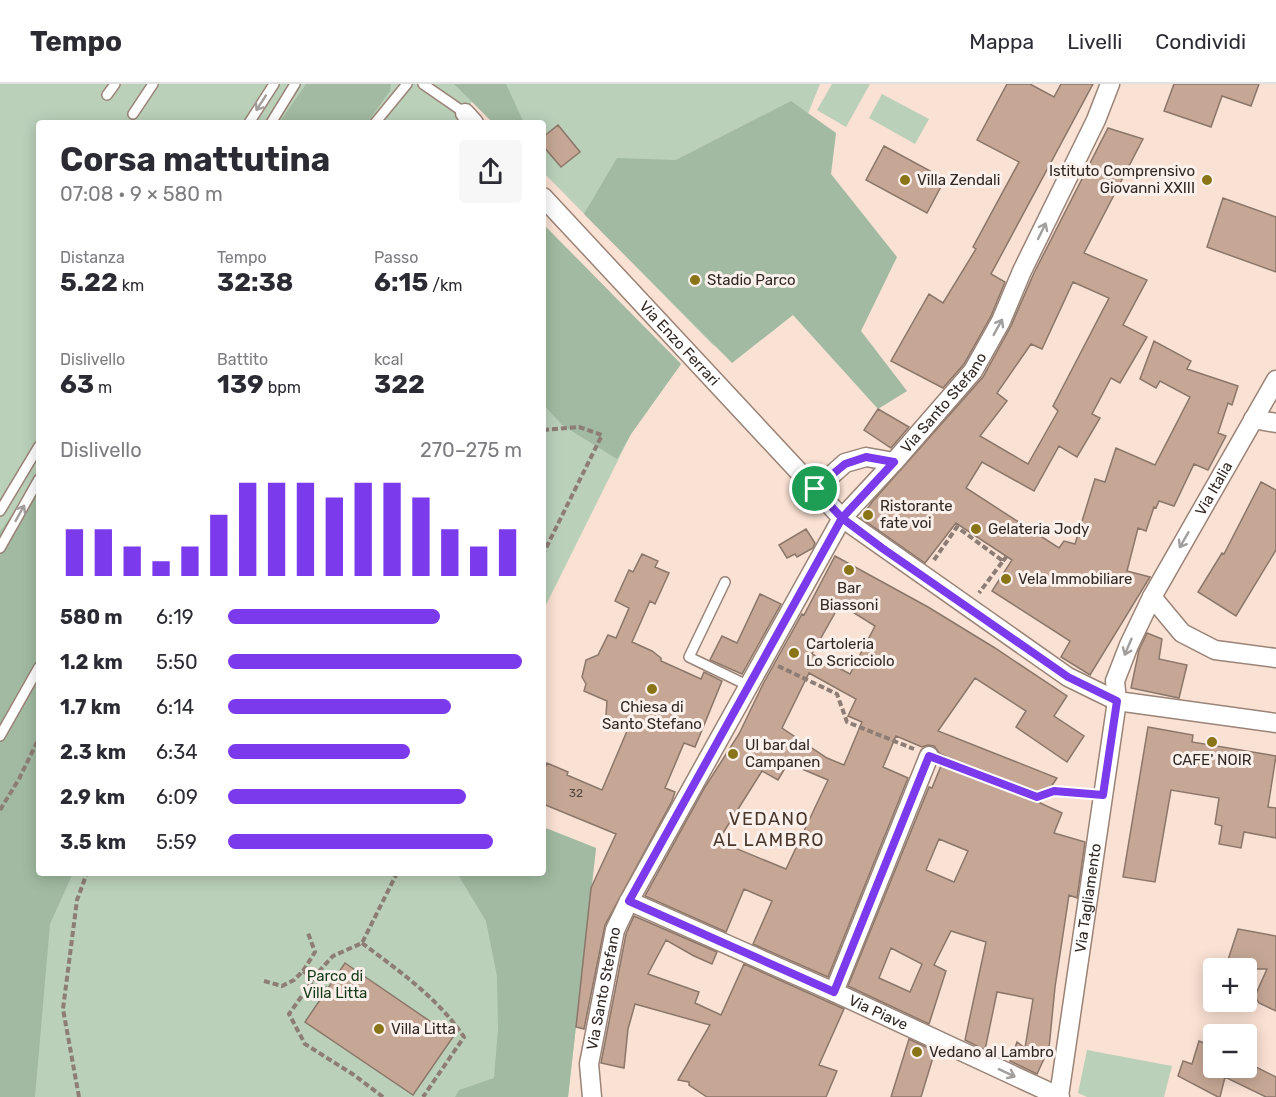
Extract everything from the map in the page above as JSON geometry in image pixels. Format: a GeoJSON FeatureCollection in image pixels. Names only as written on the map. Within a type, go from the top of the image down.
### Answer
{"type":"FeatureCollection","features":[{"type":"Feature","properties":{"kind":"street","name":"Via Santo Stefano"},"geometry":{"type":"LineString","coordinates":[[592,1097],[589,1064],[615,930],[629,901],[842,518],[973,371],[1001,321],[1022,272],[1096,120],[1110,84]]}},
{"type":"Feature","properties":{"kind":"street","name":"Via Enzo Ferrari"},"geometry":{"type":"LineString","coordinates":[[546,200],[842,518],[922,576],[1068,677],[1117,701],[1276,723]]}},
{"type":"Feature","properties":{"kind":"street","name":"Via Italia"},"geometry":{"type":"LineString","coordinates":[[1117,701],[1115,681],[1152,597],[1276,380]]}},
{"type":"Feature","properties":{"kind":"street"},"geometry":{"type":"LineString","coordinates":[[1253,419],[1276,423]]}},
{"type":"Feature","properties":{"kind":"street"},"geometry":{"type":"LineString","coordinates":[[815,489],[845,464],[866,457],[894,462]]}},
{"type":"Feature","properties":{"kind":"street"},"geometry":{"type":"LineString","coordinates":[[1152,597],[1182,633],[1215,650],[1276,658]]}},
{"type":"Feature","properties":{"kind":"street","name":"Via Tagliamento"},"geometry":{"type":"LineString","coordinates":[[1059,1097],[1117,701]]}},
{"type":"Feature","properties":{"kind":"street"},"geometry":{"type":"LineString","coordinates":[[834,992],[929,756]]}},
{"type":"Feature","properties":{"kind":"street","name":"Via Piave"},"geometry":{"type":"LineString","coordinates":[[629,901],[834,992],[1059,1097]]}},
{"type":"Feature","properties":{"kind":"lane"},"geometry":{"type":"LineString","coordinates":[[107,95],[115,84]]}},
{"type":"Feature","properties":{"kind":"lane"},"geometry":{"type":"LineString","coordinates":[[133,114],[153,84]]}},
{"type":"Feature","properties":{"kind":"lane"},"geometry":{"type":"LineString","coordinates":[[251,120],[274,84]]}},
{"type":"Feature","properties":{"kind":"lane"},"geometry":{"type":"LineString","coordinates":[[273,120],[295,84]]}},
{"type":"Feature","properties":{"kind":"lane"},"geometry":{"type":"LineString","coordinates":[[377,120],[407,84]]}},
{"type":"Feature","properties":{"kind":"lane"},"geometry":{"type":"LineString","coordinates":[[423,84],[470,118]]}},
{"type":"Feature","properties":{"kind":"lane"},"geometry":{"type":"LineString","coordinates":[[0,511],[36,451]]}},
{"type":"Feature","properties":{"kind":"lane"},"geometry":{"type":"LineString","coordinates":[[0,548],[36,484]]}},
{"type":"Feature","properties":{"kind":"lane"},"geometry":{"type":"LineString","coordinates":[[725,582],[689,657],[749,686]]}},
{"type":"Feature","properties":{"kind":"lane"},"geometry":{"type":"LineString","coordinates":[[0,736],[36,672]]}},
{"type":"Feature","properties":{"kind":"path"},"geometry":{"type":"LineString","coordinates":[[546,430],[579,427],[602,435],[546,548]]}},
{"type":"Feature","properties":{"kind":"path"},"geometry":{"type":"LineString","coordinates":[[922,576],[957,527],[1003,561]]}},
{"type":"Feature","properties":{"kind":"path"},"geometry":{"type":"LineString","coordinates":[[968,608],[1007,556]]}},
{"type":"Feature","properties":{"kind":"path"},"geometry":{"type":"LineString","coordinates":[[765,659],[837,694],[847,722],[929,756],[1037,797],[1054,791],[1103,795]]}},
{"type":"Feature","properties":{"kind":"path"},"geometry":{"type":"LineString","coordinates":[[0,810],[19,779],[36,744]]}},
{"type":"Feature","properties":{"kind":"path"},"geometry":{"type":"LineString","coordinates":[[79,1097],[63,1009],[76,900],[86,876]]}},
{"type":"Feature","properties":{"kind":"path"},"geometry":{"type":"LineString","coordinates":[[383,1097],[354,1075],[305,1044],[289,1014],[333,956],[362,943],[396,876]]}},
{"type":"Feature","properties":{"kind":"path"},"geometry":{"type":"LineString","coordinates":[[264,981],[282,986],[294,980],[303,971],[315,952],[308,933]]}},
{"type":"Feature","properties":{"kind":"path"},"geometry":{"type":"LineString","coordinates":[[362,943],[429,996],[452,1019],[464,1037],[423,1097]]}},
{"type":"Feature","properties":{"kind":"path"},"geometry":{"type":"LineString","coordinates":[[303,971],[327,989]]}},
{"type":"Feature","properties":{"kind":"green space","name":"Parco di Villa Litta"},"geometry":{"type":"Polygon","coordinates":[[[0,84],[820,84],[714,346],[546,175],[546,120],[491,120],[472,101],[464,120],[36,120],[36,876],[546,876],[546,828],[596,848],[568,1097],[0,1097],[0,84]]]}},
{"type":"Feature","properties":{"kind":"green space"},"geometry":{"type":"Polygon","coordinates":[[[306,84],[391,84],[390,91],[369,120],[281,120],[306,84]]]}},
{"type":"Feature","properties":{"kind":"green space"},"geometry":{"type":"Polygon","coordinates":[[[454,84],[506,84],[523,120],[490,120],[454,84]]]}},
{"type":"Feature","properties":{"kind":"green space"},"geometry":{"type":"Polygon","coordinates":[[[832,84],[870,84],[846,127],[817,110],[832,84]]]}},
{"type":"Feature","properties":{"kind":"green space"},"geometry":{"type":"Polygon","coordinates":[[[882,94],[929,119],[915,144],[869,118],[882,94]]]}},
{"type":"Feature","properties":{"kind":"green space"},"geometry":{"type":"Polygon","coordinates":[[[791,101],[836,133],[831,174],[897,257],[861,331],[907,391],[878,409],[793,315],[732,363],[584,214],[617,158],[676,160],[791,101]]]}},
{"type":"Feature","properties":{"kind":"green space"},"geometry":{"type":"Polygon","coordinates":[[[546,227],[681,364],[631,434],[546,605],[546,227]]]}},
{"type":"Feature","properties":{"kind":"green space"},"geometry":{"type":"Polygon","coordinates":[[[546,227],[681,364],[631,434],[617,459],[562,425],[546,407],[546,227]]]}},
{"type":"Feature","properties":{"kind":"green space"},"geometry":{"type":"Polygon","coordinates":[[[36,479],[36,876],[72,876],[50,924],[35,1097],[0,1097],[0,532],[36,479]]]}},
{"type":"Feature","properties":{"kind":"green space"},"geometry":{"type":"Polygon","coordinates":[[[546,828],[596,848],[568,1097],[455,1097],[459,1090],[494,1078],[498,1029],[497,976],[486,921],[459,876],[546,876],[546,828]]]}},
{"type":"Feature","properties":{"kind":"green space"},"geometry":{"type":"Polygon","coordinates":[[[1087,1050],[1172,1066],[1164,1097],[1087,1097],[1078,1093],[1087,1050]]]}},
{"type":"Feature","properties":{"kind":"building"},"geometry":{"type":"Polygon","coordinates":[[[1007,84],[1030,84],[1054,97],[1061,84],[1093,84],[991,274],[1005,282],[991,316],[964,364],[943,388],[891,361],[929,294],[943,303],[976,249],[973,247],[1019,162],[977,140],[1007,84]]]}},
{"type":"Feature","properties":{"kind":"building"},"geometry":{"type":"Polygon","coordinates":[[[1174,84],[1259,84],[1251,106],[1222,96],[1211,127],[1164,111],[1174,84]]]}},
{"type":"Feature","properties":{"kind":"building"},"geometry":{"type":"Polygon","coordinates":[[[558,125],[580,152],[561,167],[546,150],[546,135],[558,125]]]}},
{"type":"Feature","properties":{"kind":"building"},"geometry":{"type":"Polygon","coordinates":[[[1108,128],[1143,139],[1084,253],[1147,280],[1123,325],[1147,337],[1120,383],[1111,378],[1092,414],[1100,418],[1077,457],[1059,446],[1034,491],[982,462],[966,488],[1059,548],[1064,541],[1075,544],[1095,479],[1105,482],[1116,448],[1155,465],[1190,397],[1160,381],[1156,388],[1140,379],[1154,341],[1191,361],[1187,369],[1238,386],[1232,405],[1228,403],[1218,433],[1226,436],[1208,470],[1194,464],[1174,506],[1159,501],[1156,508],[1154,507],[1146,531],[1138,528],[1127,571],[1150,577],[1090,675],[1061,657],[1070,641],[992,591],[1012,560],[956,523],[925,563],[861,518],[872,502],[983,377],[1011,326],[1034,273],[1108,128]],[[1073,282],[1042,349],[1031,344],[997,393],[1007,401],[980,436],[1028,464],[1058,411],[1053,406],[1109,298],[1073,282]]]}},
{"type":"Feature","properties":{"kind":"building","name":"Villa Zendali"},"geometry":{"type":"Polygon","coordinates":[[[884,146],[945,179],[927,213],[866,180],[884,146]]]}},
{"type":"Feature","properties":{"kind":"building"},"geometry":{"type":"Polygon","coordinates":[[[1223,198],[1276,217],[1276,272],[1207,247],[1223,198]]]}},
{"type":"Feature","properties":{"kind":"building"},"geometry":{"type":"Polygon","coordinates":[[[878,409],[909,427],[891,448],[864,430],[878,409]]]}},
{"type":"Feature","properties":{"kind":"building"},"geometry":{"type":"Polygon","coordinates":[[[1261,482],[1276,490],[1276,550],[1236,616],[1198,592],[1222,553],[1224,554],[1261,482]]]}},
{"type":"Feature","properties":{"kind":"building"},"geometry":{"type":"Polygon","coordinates":[[[806,529],[815,543],[813,548],[797,557],[795,554],[787,558],[779,545],[806,529]]]}},
{"type":"Feature","properties":{"kind":"building"},"geometry":{"type":"Polygon","coordinates":[[[642,554],[658,561],[655,567],[669,573],[655,604],[650,601],[632,642],[652,651],[661,658],[661,661],[701,679],[704,672],[722,681],[695,747],[684,743],[665,788],[675,792],[672,801],[605,925],[584,1029],[576,1027],[591,888],[616,834],[546,805],[546,766],[547,763],[568,772],[567,775],[602,790],[627,731],[612,723],[606,715],[607,701],[584,691],[586,684],[582,677],[586,660],[598,655],[608,635],[616,638],[629,608],[615,601],[629,570],[633,572],[642,554]]]}},
{"type":"Feature","properties":{"kind":"building"},"geometry":{"type":"Polygon","coordinates":[[[835,556],[928,607],[1067,696],[1054,716],[1084,736],[1067,762],[1016,727],[1026,711],[975,678],[938,731],[1057,778],[1040,803],[1062,813],[1054,833],[1085,842],[1077,898],[1069,895],[1055,987],[1049,1048],[1037,1074],[1010,1061],[1017,1042],[1025,1048],[1033,999],[997,992],[985,1050],[965,1040],[986,942],[951,931],[934,965],[946,971],[929,1024],[848,986],[929,787],[932,788],[945,756],[940,754],[934,746],[922,747],[896,736],[883,767],[908,778],[828,977],[753,944],[772,901],[744,889],[726,932],[645,896],[705,787],[739,734],[763,684],[802,614],[804,615],[835,556]],[[840,604],[812,654],[850,674],[875,626],[840,604]],[[809,673],[782,728],[827,758],[844,765],[862,722],[848,716],[856,699],[809,673]],[[788,763],[778,780],[762,771],[718,841],[786,869],[828,780],[788,763]],[[939,839],[926,870],[954,882],[968,851],[939,839]],[[891,948],[879,978],[910,992],[922,964],[891,948]]]}},
{"type":"Feature","properties":{"kind":"building"},"geometry":{"type":"Polygon","coordinates":[[[760,594],[781,604],[742,674],[710,660],[722,636],[737,643],[760,594]]]}},
{"type":"Feature","properties":{"kind":"building"},"geometry":{"type":"Polygon","coordinates":[[[1147,633],[1162,639],[1159,659],[1187,665],[1179,698],[1131,688],[1139,650],[1147,633]]]}},
{"type":"Feature","properties":{"kind":"building"},"geometry":{"type":"Polygon","coordinates":[[[1148,727],[1193,735],[1192,742],[1276,756],[1268,807],[1276,808],[1276,838],[1244,832],[1241,848],[1219,844],[1222,826],[1215,824],[1219,798],[1171,790],[1155,882],[1123,877],[1148,727]]]}},
{"type":"Feature","properties":{"kind":"building"},"geometry":{"type":"Polygon","coordinates":[[[634,916],[717,952],[712,964],[666,940],[648,974],[699,992],[695,1003],[721,1015],[744,964],[844,1009],[819,1065],[837,1071],[826,1097],[707,1097],[689,1085],[689,1082],[678,1080],[710,1025],[635,1004],[628,1029],[624,1068],[601,1063],[626,934],[634,916]]]}},
{"type":"Feature","properties":{"kind":"building"},"geometry":{"type":"Polygon","coordinates":[[[1238,929],[1276,936],[1276,1011],[1259,1003],[1257,1000],[1257,992],[1267,969],[1257,969],[1257,958],[1229,958],[1238,929]]]}},
{"type":"Feature","properties":{"kind":"building","name":"Villa Litta"},"geometry":{"type":"Polygon","coordinates":[[[345,963],[453,1037],[413,1095],[305,1022],[345,963]]]}},
{"type":"Feature","properties":{"kind":"building"},"geometry":{"type":"Polygon","coordinates":[[[909,1039],[935,1051],[921,1097],[891,1097],[909,1039]]]}},
{"type":"Feature","properties":{"kind":"building"},"geometry":{"type":"Polygon","coordinates":[[[1199,1041],[1203,1043],[1203,1078],[1225,1078],[1220,1097],[1178,1076],[1183,1061],[1192,1064],[1199,1041]]]}},
{"type":"Feature","properties":{"kind":"building"},"geometry":{"type":"Polygon","coordinates":[[[1257,1068],[1276,1077],[1276,1097],[1266,1097],[1227,1078],[1257,1078],[1257,1068]]]}},
{"type":"Feature","properties":{"kind":"place","name":"Villa Zendali"},"geometry":{"type":"Point","coordinates":[905,180]}},
{"type":"Feature","properties":{"kind":"place","name":"Istituto Comprensivo Giovanni XXIII"},"geometry":{"type":"Point","coordinates":[1207,180]}},
{"type":"Feature","properties":{"kind":"place","name":"Stadio Parco"},"geometry":{"type":"Point","coordinates":[695,280]}},
{"type":"Feature","properties":{"kind":"place","name":"Ristorante fate voi"},"geometry":{"type":"Point","coordinates":[868,515]}},
{"type":"Feature","properties":{"kind":"place","name":"Gelateria Jody"},"geometry":{"type":"Point","coordinates":[976,529]}},
{"type":"Feature","properties":{"kind":"place","name":"Bar Biassoni"},"geometry":{"type":"Point","coordinates":[849,570]}},
{"type":"Feature","properties":{"kind":"place","name":"Vela Immobiliare"},"geometry":{"type":"Point","coordinates":[1006,579]}},
{"type":"Feature","properties":{"kind":"place","name":"Cartoleria Lo Scricciolo"},"geometry":{"type":"Point","coordinates":[794,653]}},
{"type":"Feature","properties":{"kind":"place","name":"Chiesa di Santo Stefano"},"geometry":{"type":"Point","coordinates":[652,689]}},
{"type":"Feature","properties":{"kind":"place","name":"CAFE' NOIR"},"geometry":{"type":"Point","coordinates":[1212,742]}},
{"type":"Feature","properties":{"kind":"place","name":"Ul bar dal Campanen"},"geometry":{"type":"Point","coordinates":[733,754]}},
{"type":"Feature","properties":{"kind":"place","name":"Villa Litta"},"geometry":{"type":"Point","coordinates":[379,1029]}},
{"type":"Feature","properties":{"kind":"place","name":"Vedano al Lambro"},"geometry":{"type":"Point","coordinates":[917,1052]}},
{"type":"Feature","properties":{"kind":"district","name":"VEDANO AL LAMBRO"},"geometry":{"type":"Point","coordinates":[769,829]}},
{"type":"Feature","properties":{"kind":"route"},"geometry":{"type":"LineString","coordinates":[[815,489],[842,518],[629,901],[834,992],[929,756],[1037,797],[1054,791],[1103,795],[1117,701],[1068,677],[842,518],[894,462],[866,457],[845,464],[815,489]]}}]}
